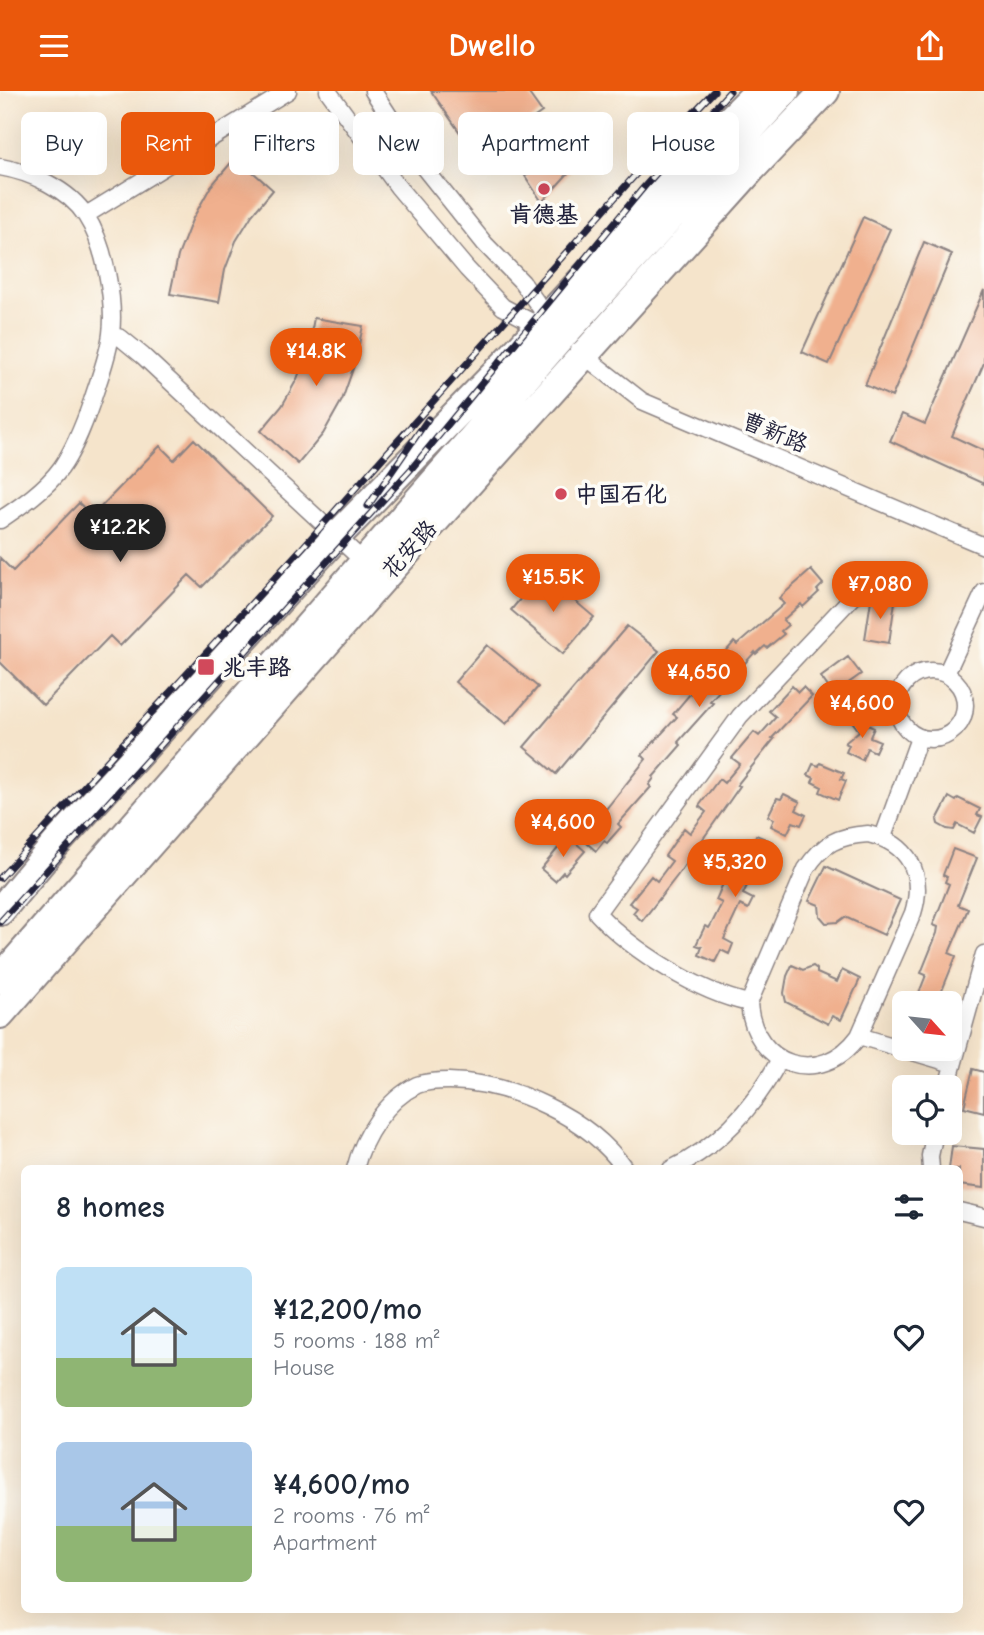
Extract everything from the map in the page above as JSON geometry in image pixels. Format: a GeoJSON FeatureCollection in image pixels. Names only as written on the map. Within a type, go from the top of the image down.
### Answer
{"type":"FeatureCollection","features":[{"type":"Feature","properties":{"kind":"highway"},"geometry":{"type":"LineString","coordinates":[[0,911],[56,843],[337,536],[511,358],[549,327],[715,135],[759,91]]}},
{"type":"Feature","properties":{"kind":"highway","name":"花安路"},"geometry":{"type":"LineString","coordinates":[[0,979],[549,327],[785,91]]}},
{"type":"Feature","properties":{"kind":"highway","name":"花安路"},"geometry":{"type":"LineString","coordinates":[[0,1014],[385,576],[752,168],[825,91]]}},
{"type":"Feature","properties":{"kind":"street"},"geometry":{"type":"LineString","coordinates":[[86,215],[288,91]]}},
{"type":"Feature","properties":{"kind":"street"},"geometry":{"type":"LineString","coordinates":[[328,91],[398,187],[458,259],[503,307],[549,327]]}},
{"type":"Feature","properties":{"kind":"street"},"geometry":{"type":"LineString","coordinates":[[373,91],[424,169],[485,244],[522,282],[549,327]]}},
{"type":"Feature","properties":{"kind":"street"},"geometry":{"type":"LineString","coordinates":[[0,167],[15,170],[43,182],[66,195],[86,215],[100,249],[110,291],[111,335],[89,409],[76,443],[60,470],[0,520]]}},
{"type":"Feature","properties":{"kind":"street","name":"曹新路"},"geometry":{"type":"LineString","coordinates":[[549,327],[642,401],[984,546]]}},
{"type":"Feature","properties":{"kind":"street"},"geometry":{"type":"LineString","coordinates":[[111,335],[121,338],[143,356],[362,560]]}},
{"type":"Feature","properties":{"kind":"street"},"geometry":{"type":"LineString","coordinates":[[749,1003],[725,997],[650,957],[614,931],[597,913],[740,716],[858,591]]}},
{"type":"Feature","properties":{"kind":"street"},"geometry":{"type":"LineString","coordinates":[[946,674],[984,592]]}},
{"type":"Feature","properties":{"kind":"street"},"geometry":{"type":"LineString","coordinates":[[930,670],[946,674],[956,681],[963,692],[963,717],[956,729],[945,737],[932,740],[919,738],[906,729],[898,715],[897,699],[903,685],[915,674],[930,670]]}},
{"type":"Feature","properties":{"kind":"street"},"geometry":{"type":"LineString","coordinates":[[883,837],[919,738]]}},
{"type":"Feature","properties":{"kind":"street"},"geometry":{"type":"LineString","coordinates":[[852,835],[883,837],[904,852],[913,866],[917,899],[859,1037],[842,1055],[827,1063],[811,1067],[780,1059],[766,1048],[755,1033],[749,1003],[806,869],[817,851],[833,842],[852,835]]}},
{"type":"Feature","properties":{"kind":"street"},"geometry":{"type":"LineString","coordinates":[[950,1075],[984,954]]}},
{"type":"Feature","properties":{"kind":"street"},"geometry":{"type":"LineString","coordinates":[[859,1037],[953,1064]]}},
{"type":"Feature","properties":{"kind":"street"},"geometry":{"type":"LineString","coordinates":[[677,1165],[724,1134],[743,1115],[780,1059]]}},
{"type":"Feature","properties":{"kind":"street"},"geometry":{"type":"LineString","coordinates":[[357,1165],[368,1135],[383,1113],[402,1095],[418,1085],[436,1081],[480,1083],[542,1103],[592,1136],[622,1165]]}},
{"type":"Feature","properties":{"kind":"street"},"geometry":{"type":"LineString","coordinates":[[931,1165],[932,1145]]}},
{"type":"Feature","properties":{"kind":"street"},"geometry":{"type":"LineString","coordinates":[[963,1212],[984,1216]]}},
{"type":"Feature","properties":{"kind":"building"},"geometry":{"type":"Polygon","coordinates":[[[431,91],[527,91],[542,112],[458,112],[458,130],[431,91]]]}},
{"type":"Feature","properties":{"kind":"building"},"geometry":{"type":"Polygon","coordinates":[[[229,165],[229,175],[256,175],[273,190],[252,215],[236,241],[225,270],[219,302],[170,294],[178,256],[192,220],[211,186],[229,165]]]}},
{"type":"Feature","properties":{"kind":"building"},"geometry":{"type":"Polygon","coordinates":[[[526,175],[567,175],[542,202],[526,175]]]}},
{"type":"Feature","properties":{"kind":"building"},"geometry":{"type":"Polygon","coordinates":[[[863,217],[890,229],[829,364],[802,352],[863,217]]]}},
{"type":"Feature","properties":{"kind":"building"},"geometry":{"type":"Polygon","coordinates":[[[924,242],[952,254],[892,397],[865,385],[924,242]]]}},
{"type":"Feature","properties":{"kind":"building"},"geometry":{"type":"Polygon","coordinates":[[[984,290],[984,363],[952,436],[984,451],[984,484],[890,441],[902,414],[925,424],[984,290]]]}},
{"type":"Feature","properties":{"kind":"building"},"geometry":{"type":"Polygon","coordinates":[[[314,318],[363,326],[355,363],[342,400],[323,434],[298,464],[261,431],[282,406],[297,379],[308,350],[314,318]]]}},
{"type":"Feature","properties":{"kind":"building"},"geometry":{"type":"Polygon","coordinates":[[[194,439],[272,516],[202,587],[189,575],[120,646],[110,636],[43,705],[0,662],[0,558],[13,571],[79,503],[92,516],[160,446],[174,460],[194,439]]]}},
{"type":"Feature","properties":{"kind":"building"},"geometry":{"type":"Polygon","coordinates":[[[811,570],[823,584],[817,590],[819,592],[783,620],[788,625],[781,631],[784,634],[767,648],[765,646],[756,654],[755,652],[710,701],[713,703],[678,742],[681,745],[653,777],[649,785],[651,787],[618,824],[621,827],[596,851],[582,839],[646,759],[642,755],[677,717],[673,714],[734,642],[737,645],[784,604],[779,598],[811,570]]]}},
{"type":"Feature","properties":{"kind":"building"},"geometry":{"type":"Polygon","coordinates":[[[542,573],[594,617],[563,654],[511,610],[542,573]]]}},
{"type":"Feature","properties":{"kind":"building"},"geometry":{"type":"Polygon","coordinates":[[[871,600],[895,602],[889,643],[865,639],[871,600]]]}},
{"type":"Feature","properties":{"kind":"building"},"geometry":{"type":"Polygon","coordinates":[[[627,626],[659,651],[556,774],[524,747],[627,626]]]}},
{"type":"Feature","properties":{"kind":"building"},"geometry":{"type":"Polygon","coordinates":[[[487,645],[538,687],[506,724],[455,682],[487,645]]]}},
{"type":"Feature","properties":{"kind":"building"},"geometry":{"type":"Polygon","coordinates":[[[848,657],[861,674],[833,694],[821,677],[848,657]]]}},
{"type":"Feature","properties":{"kind":"building"},"geometry":{"type":"Polygon","coordinates":[[[792,686],[798,692],[803,687],[812,696],[772,738],[774,739],[737,785],[740,786],[677,876],[642,921],[633,913],[637,908],[629,903],[651,876],[657,881],[672,861],[665,856],[684,828],[690,833],[706,812],[699,806],[719,779],[724,783],[740,764],[732,758],[754,732],[759,736],[776,717],[769,711],[792,686]]]}},
{"type":"Feature","properties":{"kind":"building"},"geometry":{"type":"Polygon","coordinates":[[[848,716],[874,728],[870,737],[880,741],[875,752],[867,748],[862,760],[846,752],[849,745],[845,743],[859,731],[848,716]]]}},
{"type":"Feature","properties":{"kind":"building"},"geometry":{"type":"Polygon","coordinates":[[[820,763],[844,773],[841,779],[846,781],[838,800],[820,792],[822,787],[812,782],[814,778],[808,775],[813,764],[819,766],[820,763]]]}},
{"type":"Feature","properties":{"kind":"building"},"geometry":{"type":"Polygon","coordinates":[[[784,794],[800,802],[796,810],[806,815],[801,825],[793,822],[787,834],[771,826],[774,819],[768,816],[777,798],[781,799],[784,794]]]}},
{"type":"Feature","properties":{"kind":"building"},"geometry":{"type":"Polygon","coordinates":[[[949,797],[956,801],[958,798],[980,809],[977,815],[982,817],[974,833],[957,824],[954,830],[938,824],[937,820],[949,797]]]}},
{"type":"Feature","properties":{"kind":"building"},"geometry":{"type":"Polygon","coordinates":[[[756,835],[773,842],[769,851],[778,856],[774,866],[766,862],[760,874],[754,871],[743,894],[753,899],[748,909],[740,905],[724,939],[733,944],[729,954],[721,950],[715,962],[699,955],[702,947],[696,945],[705,926],[709,928],[722,903],[716,900],[724,881],[728,883],[731,878],[737,881],[747,859],[741,857],[750,838],[754,840],[756,835]]]}},
{"type":"Feature","properties":{"kind":"building"},"geometry":{"type":"Polygon","coordinates":[[[568,836],[585,851],[565,874],[563,872],[555,881],[541,869],[568,836]]]}},
{"type":"Feature","properties":{"kind":"building"},"geometry":{"type":"Polygon","coordinates":[[[953,849],[977,858],[958,905],[968,909],[949,953],[956,956],[942,991],[920,991],[926,975],[921,973],[937,933],[938,927],[933,925],[949,884],[945,882],[947,877],[943,875],[953,849]]]}},
{"type":"Feature","properties":{"kind":"building"},"geometry":{"type":"Polygon","coordinates":[[[826,866],[900,900],[884,935],[845,917],[838,922],[826,923],[820,916],[819,905],[809,901],[826,866]]]}},
{"type":"Feature","properties":{"kind":"building"},"geometry":{"type":"Polygon","coordinates":[[[792,965],[803,970],[813,966],[817,973],[837,982],[842,970],[860,979],[841,1020],[832,1016],[828,1024],[786,1002],[784,993],[792,965]]]}},
{"type":"Feature","properties":{"kind":"building"},"geometry":{"type":"Polygon","coordinates":[[[973,1069],[984,1072],[984,1112],[964,1107],[973,1069]]]}},
{"type":"Feature","properties":{"kind":"building"},"geometry":{"type":"Polygon","coordinates":[[[952,1146],[984,1149],[984,1188],[963,1185],[963,1165],[950,1165],[952,1146]]]}},
{"type":"Feature","properties":{"kind":"railway"},"geometry":{"type":"LineString","coordinates":[[0,878],[714,91]]}},
{"type":"Feature","properties":{"kind":"railway"},"geometry":{"type":"LineString","coordinates":[[0,922],[412,468],[644,187],[730,91]]}},
{"type":"Feature","properties":{"kind":"railway"},"geometry":{"type":"LineString","coordinates":[[368,506],[428,419]]}},
{"type":"Feature","properties":{"kind":"place","name":"肯德基"},"geometry":{"type":"Point","coordinates":[544,189]}},
{"type":"Feature","properties":{"kind":"place","name":"中国石化"},"geometry":{"type":"Point","coordinates":[561,494]}},
{"type":"Feature","properties":{"kind":"place","name":"兆丰路"},"geometry":{"type":"Point","coordinates":[206,667]}}]}
